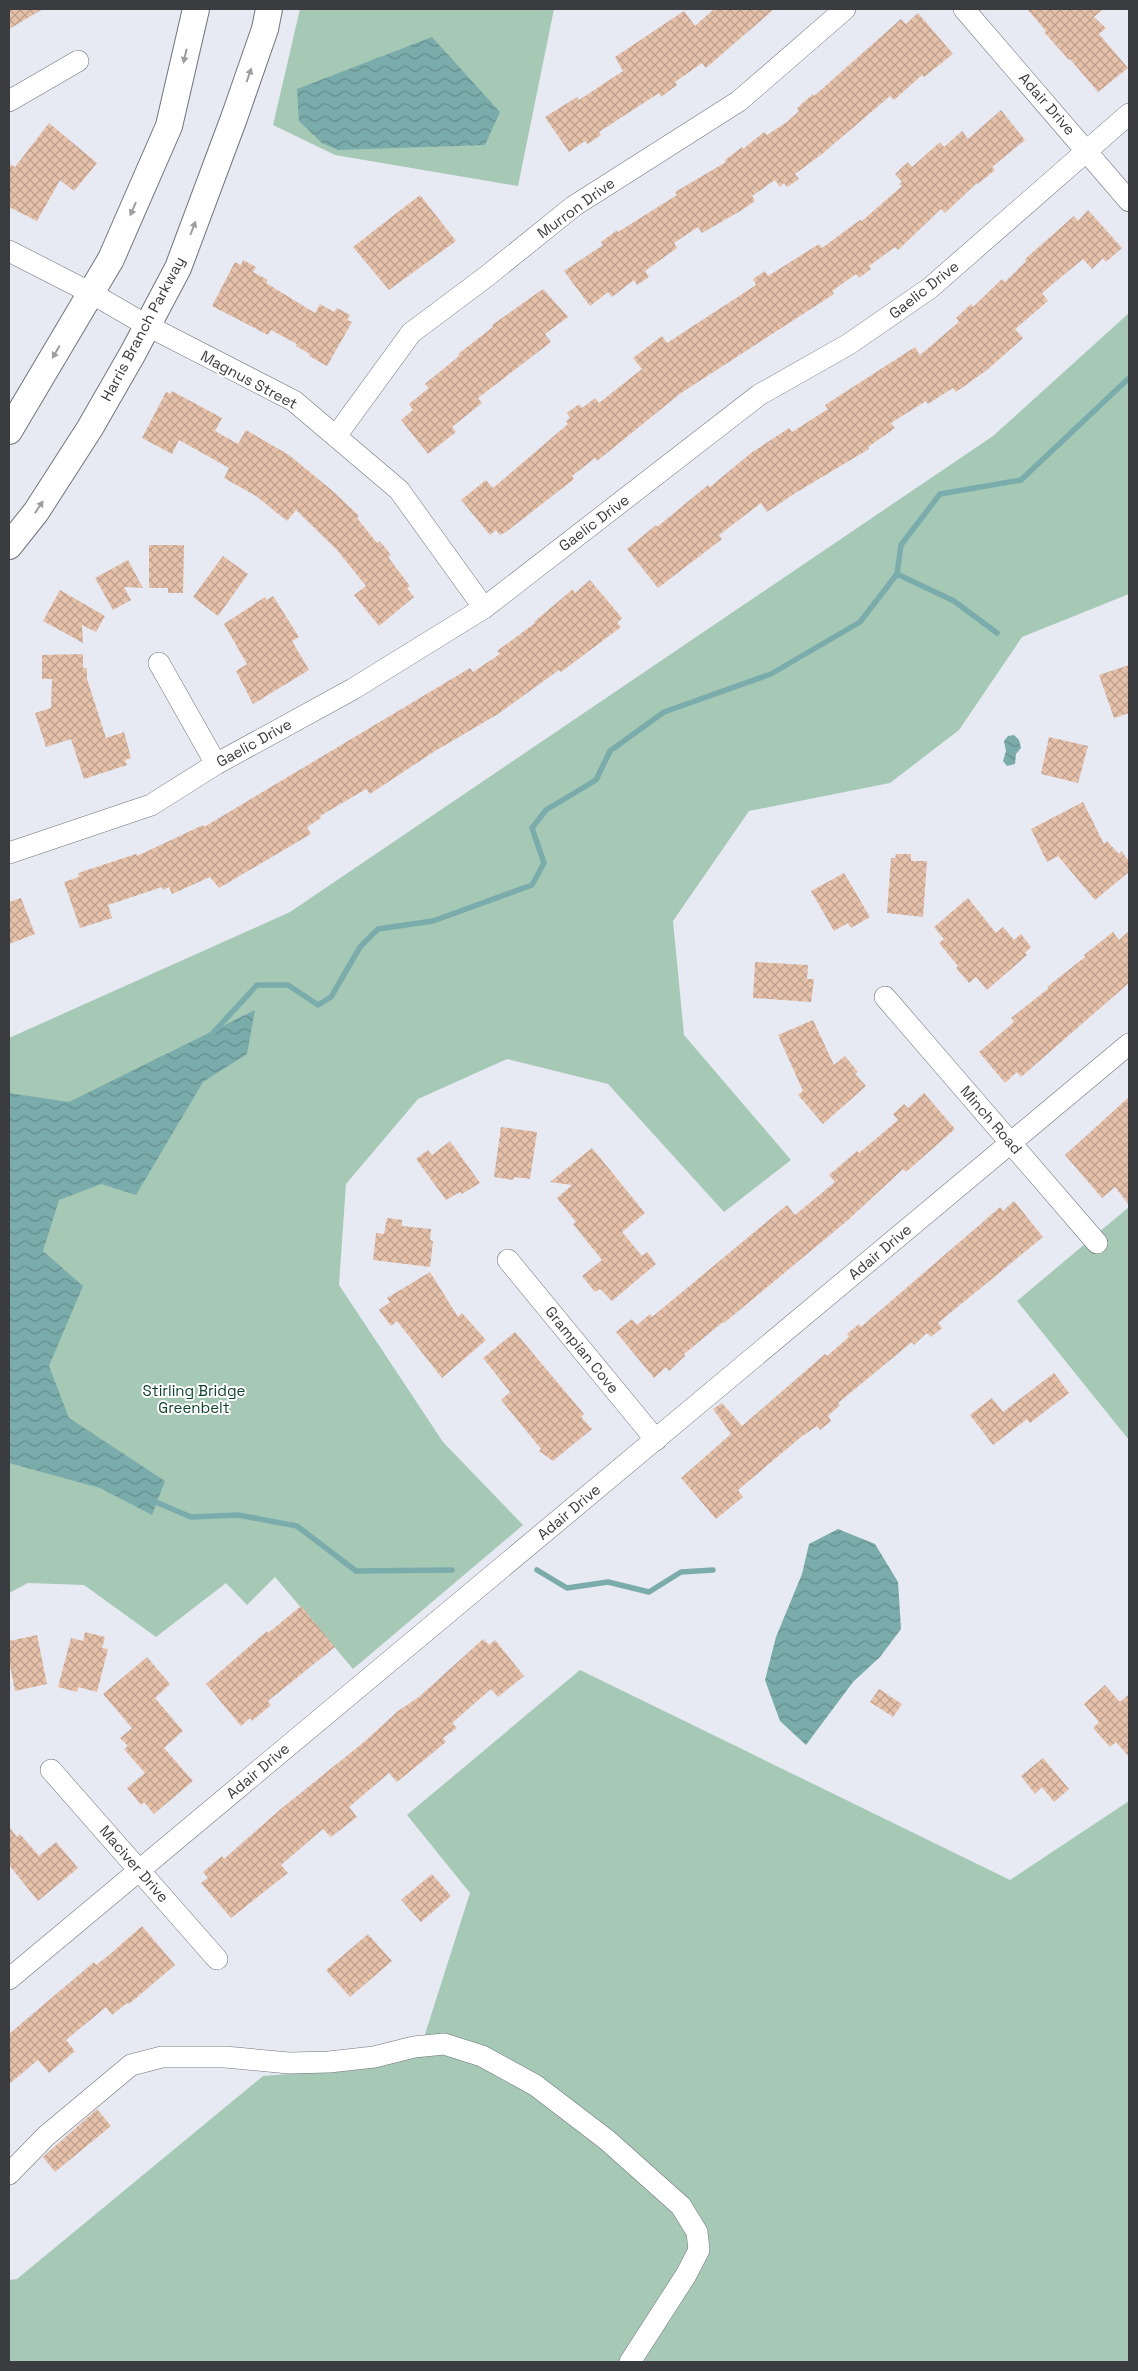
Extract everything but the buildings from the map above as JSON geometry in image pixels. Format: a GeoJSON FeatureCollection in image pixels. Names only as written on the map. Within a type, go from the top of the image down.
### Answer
{"type":"FeatureCollection","features":[{"type":"Feature","properties":{"kind":"main road"},"geometry":{"type":"LineString","coordinates":[[9,431],[111,260],[169,126],[196,9]]}},
{"type":"Feature","properties":{"kind":"main road","name":"Harris Branch Parkway"},"geometry":{"type":"LineString","coordinates":[[9,546],[36,512],[85,435],[148,326],[178,268],[234,118],[265,29],[269,9]]}},
{"type":"Feature","properties":{"kind":"street","name":"Murron Drive"},"geometry":{"type":"LineString","coordinates":[[336,436],[411,333],[487,276],[574,206],[739,100],[845,9]]}},
{"type":"Feature","properties":{"kind":"street","name":"Adair Drive"},"geometry":{"type":"LineString","coordinates":[[964,9],[1129,201]]}},
{"type":"Feature","properties":{"kind":"street"},"geometry":{"type":"LineString","coordinates":[[9,101],[78,61]]}},
{"type":"Feature","properties":{"kind":"street","name":"Gaelic Drive"},"geometry":{"type":"LineString","coordinates":[[9,853],[151,805],[216,764],[352,689],[484,608],[759,395],[849,344],[930,288],[1129,114]]}},
{"type":"Feature","properties":{"kind":"street","name":"Magnus Street"},"geometry":{"type":"LineString","coordinates":[[9,251],[90,293],[148,326],[294,401],[399,490],[484,608]]}},
{"type":"Feature","properties":{"kind":"street"},"geometry":{"type":"LineString","coordinates":[[160,663],[216,764]]}},
{"type":"Feature","properties":{"kind":"street","name":"Minch Road"},"geometry":{"type":"LineString","coordinates":[[885,996],[1097,1243]]}},
{"type":"Feature","properties":{"kind":"street","name":"Adair Drive"},"geometry":{"type":"LineString","coordinates":[[9,1979],[1129,1044]]}},
{"type":"Feature","properties":{"kind":"street","name":"Grampian Cove"},"geometry":{"type":"LineString","coordinates":[[508,1260],[656,1440]]}},
{"type":"Feature","properties":{"kind":"street","name":"Maciver Drive"},"geometry":{"type":"LineString","coordinates":[[51,1770],[217,1959]]}},
{"type":"Feature","properties":{"kind":"street"},"geometry":{"type":"LineString","coordinates":[[9,2174],[46,2136],[131,2066],[162,2057],[225,2057],[289,2063],[329,2062],[374,2057],[414,2046],[444,2044],[482,2056],[535,2085],[606,2140],[681,2206],[696,2232],[698,2250],[686,2275],[630,2362]]}},
{"type":"Feature","properties":{"kind":"green space"},"geometry":{"type":"Polygon","coordinates":[[[300,9],[554,9],[518,186],[335,155],[273,125],[300,9]]]}},
{"type":"Feature","properties":{"kind":"green space","name":"Stirling Bridge Greenbelt"},"geometry":{"type":"Polygon","coordinates":[[[1129,313],[1129,594],[1022,637],[959,730],[890,783],[749,811],[673,921],[684,1035],[791,1160],[724,1212],[608,1084],[507,1059],[418,1099],[346,1184],[339,1285],[443,1442],[523,1525],[353,1669],[275,1577],[247,1605],[226,1583],[156,1637],[84,1585],[28,1583],[9,1593],[9,1038],[290,912],[993,436],[1129,313]]]}},
{"type":"Feature","properties":{"kind":"green space"},"geometry":{"type":"Polygon","coordinates":[[[1129,1207],[1129,1440],[1017,1301],[1129,1207]]]}},
{"type":"Feature","properties":{"kind":"green space"},"geometry":{"type":"Polygon","coordinates":[[[580,1670],[1010,1880],[1129,1801],[1129,2362],[9,2362],[9,2280],[17,2279],[263,2076],[362,2068],[419,2053],[470,1893],[407,1815],[580,1670]]]}},
{"type":"Feature","properties":{"kind":"water"},"geometry":{"type":"Polygon","coordinates":[[[432,37],[500,112],[485,145],[338,150],[322,143],[299,121],[297,89],[432,37]]]}},
{"type":"Feature","properties":{"kind":"water"},"geometry":{"type":"Polygon","coordinates":[[[1014,735],[1019,740],[1021,748],[1016,754],[1015,764],[1007,766],[1003,761],[1006,751],[1004,741],[1008,736],[1014,735]]]}},
{"type":"Feature","properties":{"kind":"water"},"geometry":{"type":"Polygon","coordinates":[[[255,1010],[247,1054],[203,1082],[136,1195],[101,1184],[59,1200],[43,1251],[83,1286],[49,1366],[69,1418],[165,1481],[152,1515],[100,1488],[9,1463],[9,1093],[69,1102],[255,1010]]]}},
{"type":"Feature","properties":{"kind":"water"},"geometry":{"type":"Polygon","coordinates":[[[838,1529],[875,1544],[898,1582],[901,1629],[880,1657],[853,1682],[806,1745],[780,1721],[765,1680],[776,1637],[802,1574],[809,1544],[838,1529]]]}},
{"type":"Feature","properties":{"kind":"waterway"},"geometry":{"type":"LineString","coordinates":[[210,1036],[257,985],[288,985],[318,1005],[331,997],[360,947],[378,929],[433,921],[532,885],[544,863],[532,828],[546,810],[596,780],[610,751],[664,712],[771,674],[860,622],[897,574],[901,545],[940,494],[1021,480],[1129,378]]}},
{"type":"Feature","properties":{"kind":"waterway"},"geometry":{"type":"LineString","coordinates":[[897,574],[954,601],[997,633]]}},
{"type":"Feature","properties":{"kind":"waterway"},"geometry":{"type":"LineString","coordinates":[[151,1500],[191,1517],[238,1515],[297,1526],[356,1571],[452,1570]]}},
{"type":"Feature","properties":{"kind":"waterway"},"geometry":{"type":"LineString","coordinates":[[537,1570],[567,1588],[608,1582],[649,1592],[681,1572],[713,1570]]}}]}
